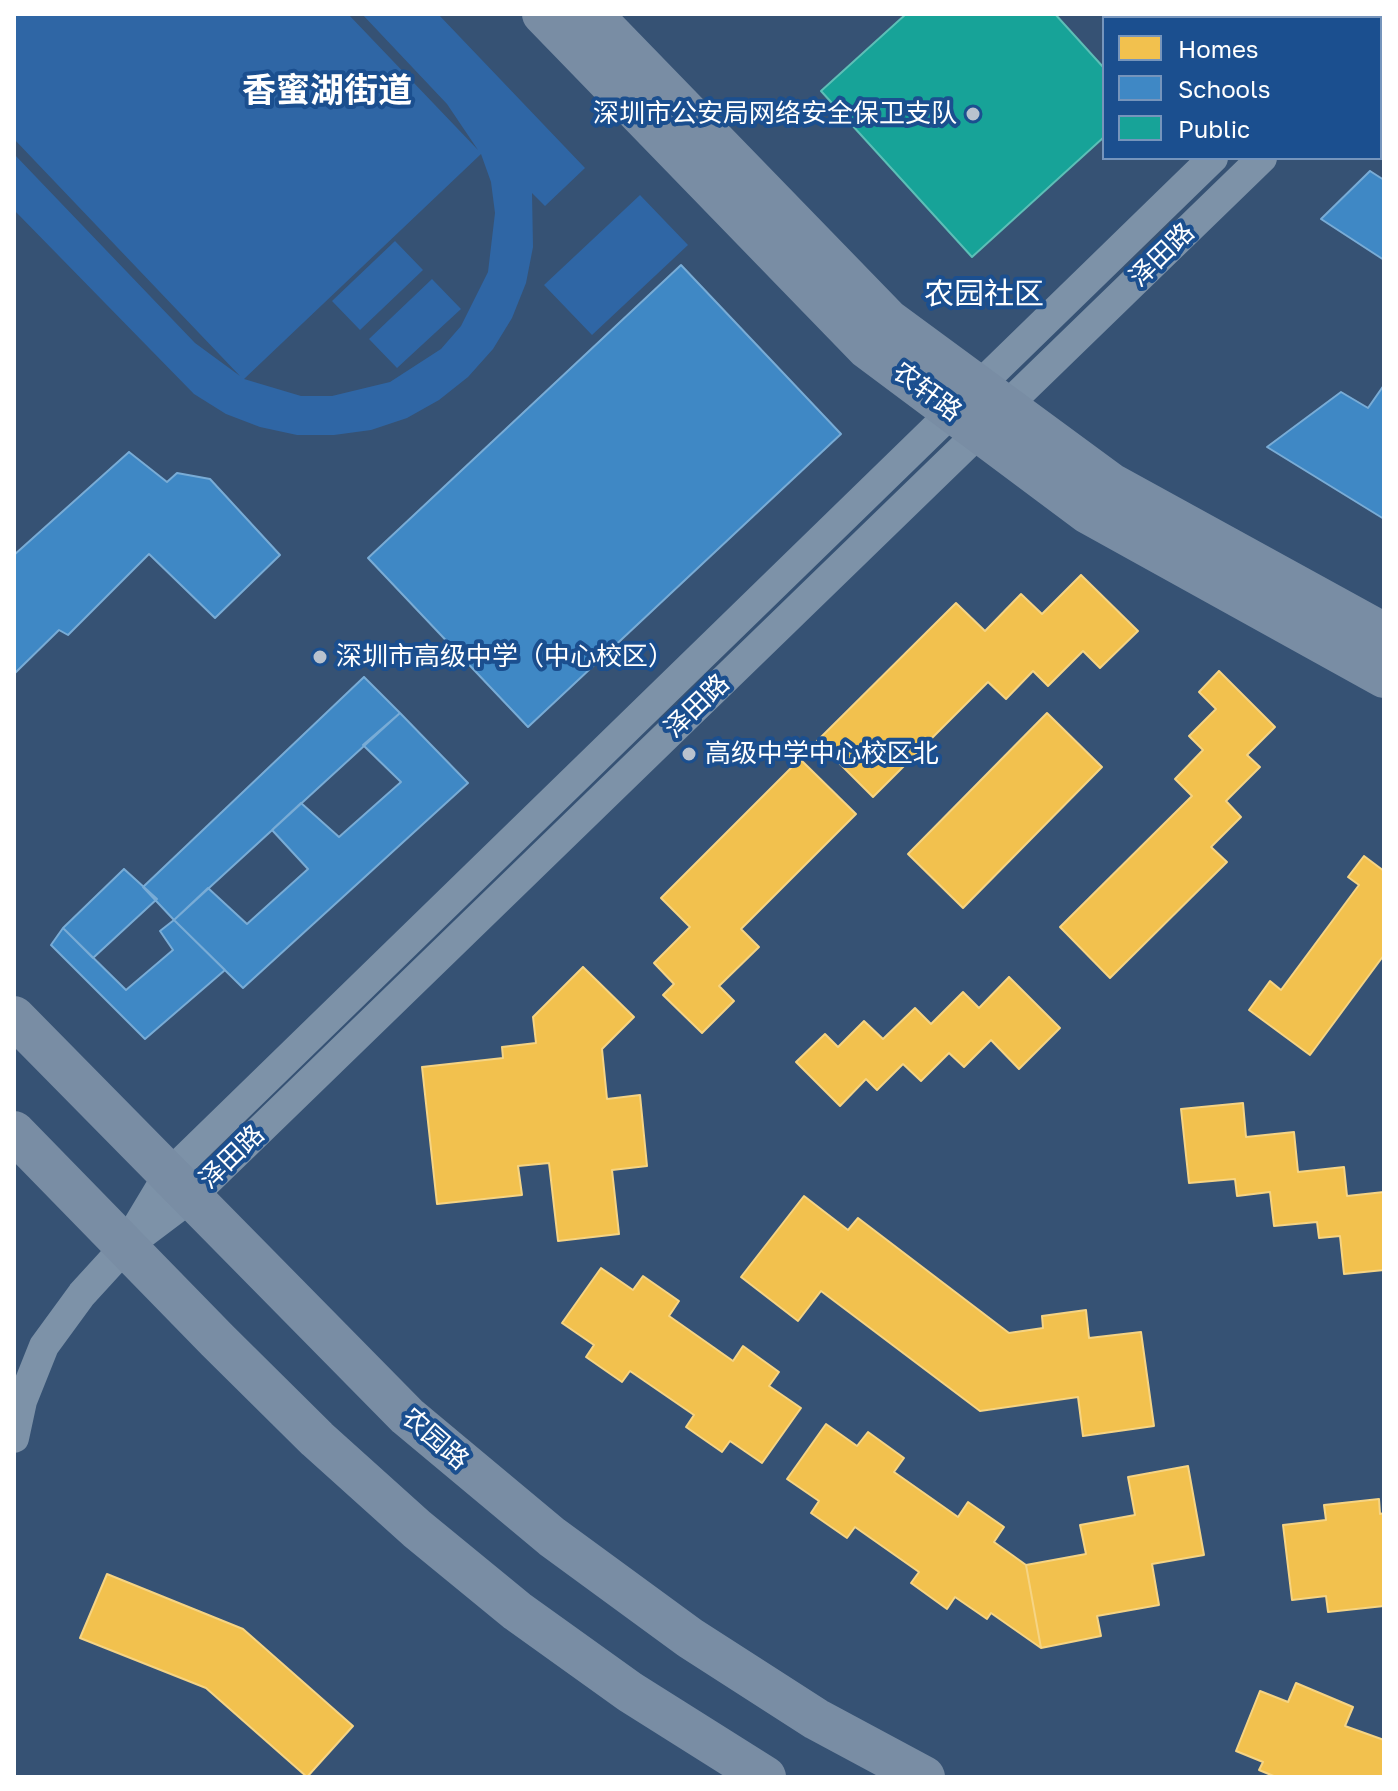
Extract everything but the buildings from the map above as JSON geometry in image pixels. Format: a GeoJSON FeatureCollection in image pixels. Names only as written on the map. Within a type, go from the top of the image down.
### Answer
{"type":"FeatureCollection","features":[{"type":"Feature","properties":{"kind":"main road","name":"农轩路"},"geometry":{"type":"LineString","coordinates":[[543,14],[867,348],[1384,634]]}},
{"type":"Feature","properties":{"kind":"main road","name":"农轩路"},"geometry":{"type":"LineString","coordinates":[[591,14],[888,320],[1088,513],[1384,677]]}},
{"type":"Feature","properties":{"kind":"main road","name":"农园路"},"geometry":{"type":"LineString","coordinates":[[14,1017],[407,1416],[552,1537],[690,1638],[790,1703],[924,1777]]}},
{"type":"Feature","properties":{"kind":"main road"},"geometry":{"type":"LineString","coordinates":[[14,1132],[317,1439],[417,1529],[517,1611],[630,1692],[765,1777]]}},
{"type":"Feature","properties":{"kind":"street","name":"泽田路"},"geometry":{"type":"LineString","coordinates":[[979,409],[1211,160]]}},
{"type":"Feature","properties":{"kind":"street","name":"泽田路"},"geometry":{"type":"LineString","coordinates":[[14,1438],[22,1401],[44,1346],[82,1294],[179,1187],[979,409],[1260,160]]}},
{"type":"Feature","properties":{"kind":"shaded area"},"geometry":{"type":"Polygon","coordinates":[[[14,14],[348,14],[478,150],[447,104],[362,14],[438,14],[585,168],[545,206],[532,193],[533,247],[526,283],[512,318],[493,349],[468,377],[439,400],[407,418],[371,430],[334,435],[297,435],[260,427],[226,414],[194,394],[14,210],[14,154],[195,343],[240,376],[14,139],[14,14]],[[481,154],[244,379],[301,396],[332,396],[390,382],[441,349],[461,326],[488,272],[495,213],[491,182],[481,154]]]}},
{"type":"Feature","properties":{"kind":"shaded area"},"geometry":{"type":"Polygon","coordinates":[[[640,195],[688,245],[592,335],[544,285],[640,195]]]}},
{"type":"Feature","properties":{"kind":"shaded area"},"geometry":{"type":"Polygon","coordinates":[[[395,241],[423,270],[360,330],[332,301],[395,241]]]}},
{"type":"Feature","properties":{"kind":"shaded area"},"geometry":{"type":"Polygon","coordinates":[[[432,279],[461,309],[397,368],[369,339],[432,279]]]}},
{"type":"Feature","properties":{"kind":"place","name":"深圳市公安局网络安全保卫支队"},"geometry":{"type":"Point","coordinates":[973,114]}},
{"type":"Feature","properties":{"kind":"place","name":"深圳市高级中学（中心校区）"},"geometry":{"type":"Point","coordinates":[320,657]}},
{"type":"Feature","properties":{"kind":"place","name":"高级中学中心校区北"},"geometry":{"type":"Point","coordinates":[689,754]}},
{"type":"Feature","properties":{"kind":"district","name":"香蜜湖街道"},"geometry":{"type":"Point","coordinates":[327,91]}},
{"type":"Feature","properties":{"kind":"district","name":"农园社区"},"geometry":{"type":"Point","coordinates":[984,294]}}]}
